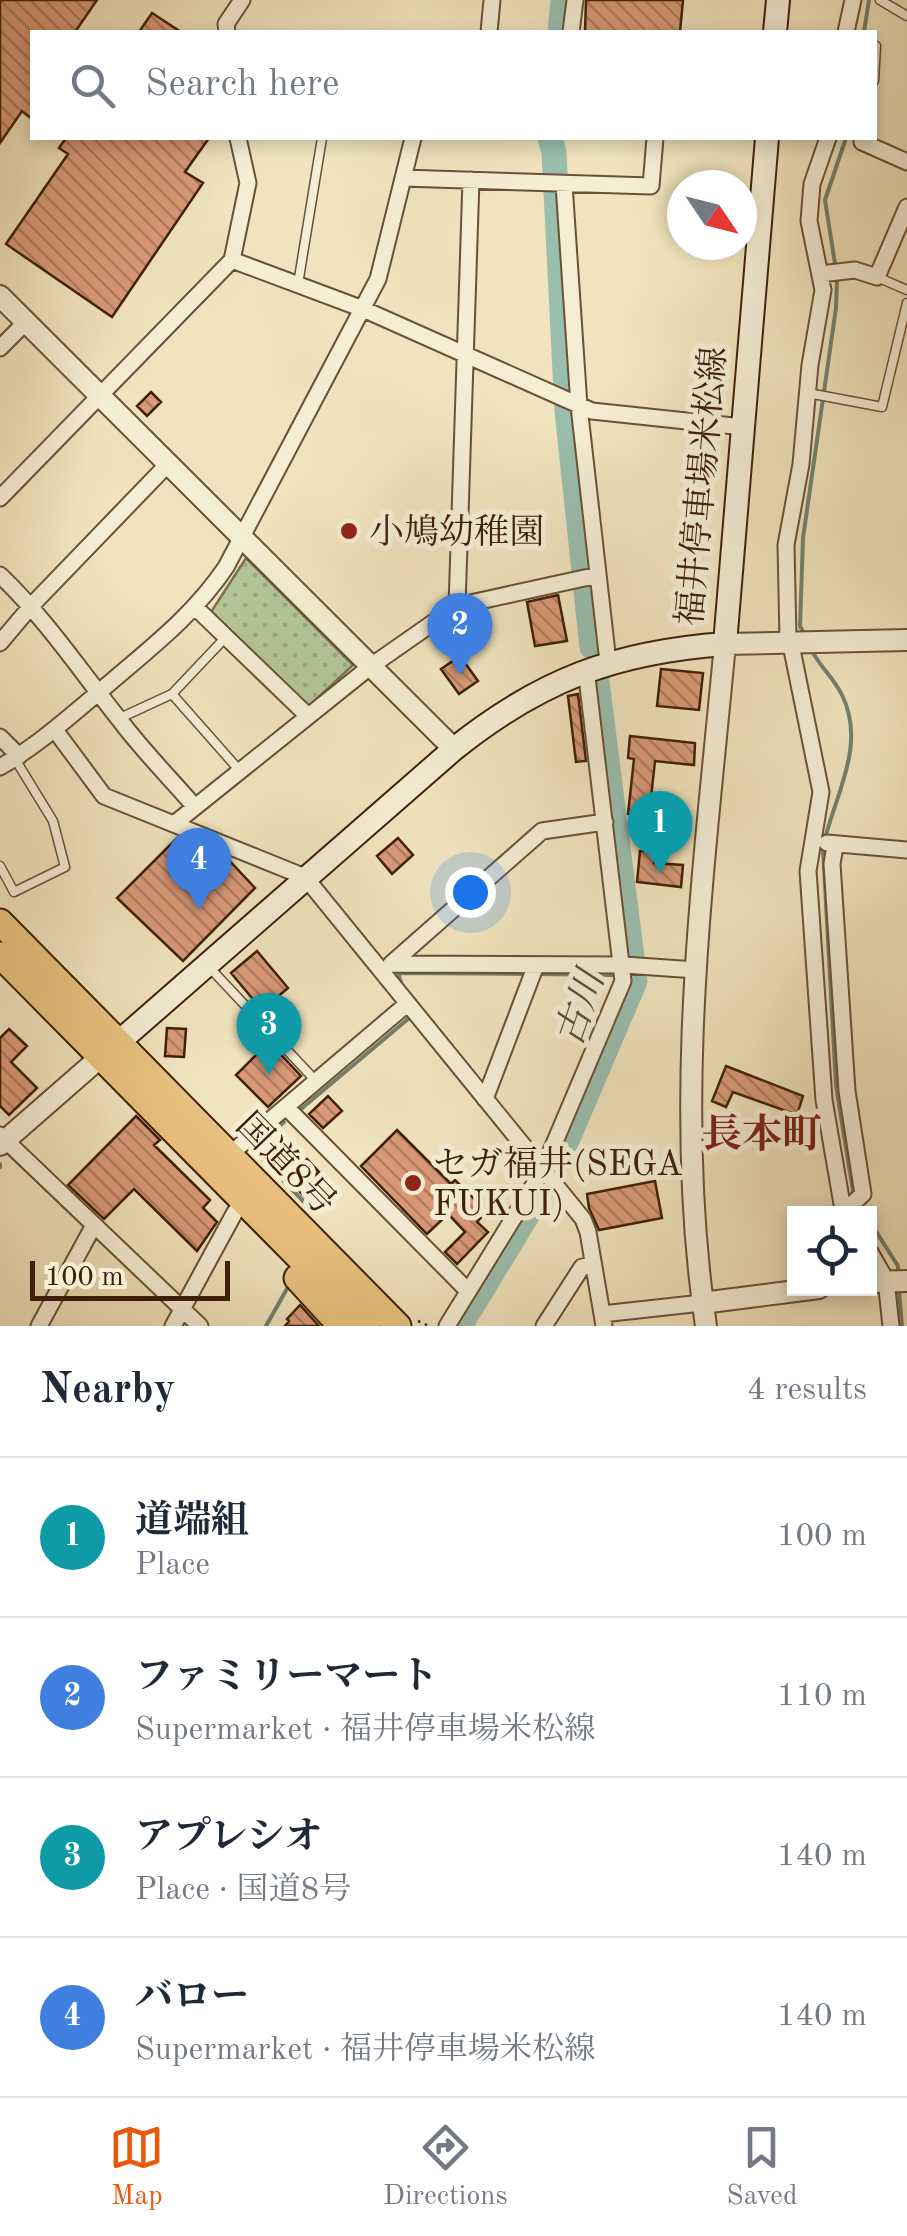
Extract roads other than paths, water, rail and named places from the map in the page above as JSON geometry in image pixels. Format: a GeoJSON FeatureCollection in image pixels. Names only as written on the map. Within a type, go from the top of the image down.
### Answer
{"type":"FeatureCollection","features":[{"type":"Feature","properties":{"kind":"highway","name":"国道8号"},"geometry":{"type":"LineString","coordinates":[[0,922],[230,1155],[413,1325]]}},
{"type":"Feature","properties":{"kind":"highway","name":"国道8号"},"geometry":{"type":"LineString","coordinates":[[0,955],[367,1326]]}},
{"type":"Feature","properties":{"kind":"highway"},"geometry":{"type":"LineString","coordinates":[[192,1151],[234,1212],[341,1326]]}},
{"type":"Feature","properties":{"kind":"main road"},"geometry":{"type":"LineString","coordinates":[[775,30],[778,0]]}},
{"type":"Feature","properties":{"kind":"main road","name":"福井停車場米松線"},"geometry":{"type":"LineString","coordinates":[[120,1041],[454,748],[510,706],[597,666],[669,648],[725,644],[767,140]]}},
{"type":"Feature","properties":{"kind":"street"},"geometry":{"type":"LineString","coordinates":[[227,30],[226,24],[242,0]]}},
{"type":"Feature","properties":{"kind":"street"},"geometry":{"type":"LineString","coordinates":[[489,30],[492,0]]}},
{"type":"Feature","properties":{"kind":"street"},"geometry":{"type":"LineString","coordinates":[[572,30],[574,0]]}},
{"type":"Feature","properties":{"kind":"street"},"geometry":{"type":"LineString","coordinates":[[846,30],[853,0]]}},
{"type":"Feature","properties":{"kind":"street"},"geometry":{"type":"LineString","coordinates":[[0,498],[232,260],[248,183],[238,140]]}},
{"type":"Feature","properties":{"kind":"street"},"geometry":{"type":"LineString","coordinates":[[0,767],[55,730],[196,608],[242,538],[378,279],[412,140]]}},
{"type":"Feature","properties":{"kind":"street"},"geometry":{"type":"LineString","coordinates":[[403,178],[651,186],[656,140]]}},
{"type":"Feature","properties":{"kind":"street"},"geometry":{"type":"LineString","coordinates":[[827,140],[812,184],[810,221],[824,290],[786,545],[789,640],[820,792],[808,872],[824,1100],[845,1206]]}},
{"type":"Feature","properties":{"kind":"street"},"geometry":{"type":"LineString","coordinates":[[863,140],[907,162]]}},
{"type":"Feature","properties":{"kind":"street"},"geometry":{"type":"LineString","coordinates":[[457,606],[471,180]]}},
{"type":"Feature","properties":{"kind":"street"},"geometry":{"type":"LineString","coordinates":[[447,1326],[543,1170],[623,981],[606,822],[597,666],[598,575],[579,406],[564,184]]}},
{"type":"Feature","properties":{"kind":"street"},"geometry":{"type":"LineString","coordinates":[[820,274],[855,270],[877,278],[907,207]]}},
{"type":"Feature","properties":{"kind":"street"},"geometry":{"type":"LineString","coordinates":[[232,260],[362,308],[579,406],[743,427]]}},
{"type":"Feature","properties":{"kind":"street"},"geometry":{"type":"LineString","coordinates":[[0,296],[454,748]]}},
{"type":"Feature","properties":{"kind":"street"},"geometry":{"type":"LineString","coordinates":[[0,348],[26,322]]}},
{"type":"Feature","properties":{"kind":"street"},"geometry":{"type":"LineString","coordinates":[[0,642],[168,464]]}},
{"type":"Feature","properties":{"kind":"street"},"geometry":{"type":"LineString","coordinates":[[0,575],[32,605],[118,719],[195,807]]}},
{"type":"Feature","properties":{"kind":"street"},"geometry":{"type":"LineString","coordinates":[[174,824],[370,666],[457,606],[598,575]]}},
{"type":"Feature","properties":{"kind":"street"},"geometry":{"type":"LineString","coordinates":[[196,608],[308,716]]}},
{"type":"Feature","properties":{"kind":"street"},"geometry":{"type":"LineString","coordinates":[[706,1326],[690,1180],[691,1028],[725,644],[907,640]]}},
{"type":"Feature","properties":{"kind":"street"},"geometry":{"type":"LineString","coordinates":[[55,730],[104,796],[305,877],[386,968],[408,1004],[583,1219],[603,1320],[787,1292]]}},
{"type":"Feature","properties":{"kind":"street"},"geometry":{"type":"LineString","coordinates":[[0,737],[17,757]]}},
{"type":"Feature","properties":{"kind":"street"},"geometry":{"type":"LineString","coordinates":[[386,968],[542,831],[606,822]]}},
{"type":"Feature","properties":{"kind":"street"},"geometry":{"type":"LineString","coordinates":[[814,839],[835,846],[907,850]]}},
{"type":"Feature","properties":{"kind":"street"},"geometry":{"type":"LineString","coordinates":[[835,846],[832,864],[847,1091],[863,1194],[852,1206]]}},
{"type":"Feature","properties":{"kind":"street"},"geometry":{"type":"LineString","coordinates":[[485,1099],[536,965]]}},
{"type":"Feature","properties":{"kind":"street"},"geometry":{"type":"LineString","coordinates":[[386,968],[624,965],[696,970]]}},
{"type":"Feature","properties":{"kind":"street"},"geometry":{"type":"LineString","coordinates":[[230,1155],[408,1004]]}},
{"type":"Feature","properties":{"kind":"street"},"geometry":{"type":"LineString","coordinates":[[120,1041],[2,1140],[200,1326]]}},
{"type":"Feature","properties":{"kind":"street"},"geometry":{"type":"LineString","coordinates":[[286,1107],[468,1291]]}},
{"type":"Feature","properties":{"kind":"street"},"geometry":{"type":"LineString","coordinates":[[173,1326],[234,1212]]}},
{"type":"Feature","properties":{"kind":"street"},"geometry":{"type":"LineString","coordinates":[[39,1326],[94,1225]]}},
{"type":"Feature","properties":{"kind":"street"},"geometry":{"type":"LineString","coordinates":[[544,1326],[582,1267],[593,1265]]}},
{"type":"Feature","properties":{"kind":"street"},"geometry":{"type":"LineString","coordinates":[[888,1281],[890,1326]]}},
{"type":"Feature","properties":{"kind":"lane"},"geometry":{"type":"LineString","coordinates":[[880,0],[907,16]]}},
{"type":"Feature","properties":{"kind":"lane"},"geometry":{"type":"LineString","coordinates":[[298,284],[322,140]]}},
{"type":"Feature","properties":{"kind":"lane"},"geometry":{"type":"LineString","coordinates":[[877,278],[907,290]]}},
{"type":"Feature","properties":{"kind":"lane"},"geometry":{"type":"LineString","coordinates":[[808,393],[882,407],[907,303]]}},
{"type":"Feature","properties":{"kind":"lane"},"geometry":{"type":"LineString","coordinates":[[118,719],[172,694],[226,637]]}},
{"type":"Feature","properties":{"kind":"lane"},"geometry":{"type":"LineString","coordinates":[[172,694],[240,771]]}},
{"type":"Feature","properties":{"kind":"lane"},"geometry":{"type":"LineString","coordinates":[[0,866],[14,892],[65,867],[53,821],[17,757]]}},
{"type":"Feature","properties":{"kind":"lane"},"geometry":{"type":"LineString","coordinates":[[206,963],[316,1081]]}},
{"type":"Feature","properties":{"kind":"waterway","name":"古川"},"geometry":{"type":"LineString","coordinates":[[560,30],[563,0]]}},
{"type":"Feature","properties":{"kind":"waterway"},"geometry":{"type":"LineString","coordinates":[[864,30],[869,0]]}},
{"type":"Feature","properties":{"kind":"waterway","name":"古川"},"geometry":{"type":"LineString","coordinates":[[551,140],[567,411],[592,647]]}},
{"type":"Feature","properties":{"kind":"waterway"},"geometry":{"type":"LineString","coordinates":[[836,270],[825,200],[845,140]]}},
{"type":"Feature","properties":{"kind":"waterway"},"geometry":{"type":"LineString","coordinates":[[805,636],[800,626],[803,538],[837,279]]}},
{"type":"Feature","properties":{"kind":"waterway"},"geometry":{"type":"LineString","coordinates":[[811,649],[842,695],[851,731],[847,767],[825,839]]}},
{"type":"Feature","properties":{"kind":"waterway","name":"古川"},"geometry":{"type":"LineString","coordinates":[[460,1326],[554,1171],[635,981],[597,682]]}},
{"type":"Feature","properties":{"kind":"waterway"},"geometry":{"type":"LineString","coordinates":[[823,848],[836,1086],[854,1197]]}},
{"type":"Feature","properties":{"kind":"waterway"},"geometry":{"type":"LineString","coordinates":[[402,986],[398,973],[528,974]]}},
{"type":"Feature","properties":{"kind":"waterway"},"geometry":{"type":"LineString","coordinates":[[538,974],[613,975]]}},
{"type":"Feature","properties":{"kind":"waterway"},"geometry":{"type":"LineString","coordinates":[[301,1109],[408,1019]]}},
{"type":"Feature","properties":{"kind":"waterway"},"geometry":{"type":"LineString","coordinates":[[284,1122],[256,1147],[256,1152],[304,1202]]}},
{"type":"Feature","properties":{"kind":"waterway"},"geometry":{"type":"LineString","coordinates":[[877,1233],[898,1266],[898,1276]]}},
{"type":"Feature","properties":{"kind":"waterway"},"geometry":{"type":"LineString","coordinates":[[266,1326],[288,1287]]}},
{"type":"Feature","properties":{"kind":"waterway"},"geometry":{"type":"LineString","coordinates":[[899,1291],[902,1326]]}},
{"type":"Feature","properties":{"kind":"place","name":"小鳩幼稚園"},"geometry":{"type":"Point","coordinates":[349,531]}},
{"type":"Feature","properties":{"kind":"place","name":"ファミリーマート"},"geometry":{"type":"Point","coordinates":[460,675]}},
{"type":"Feature","properties":{"kind":"place","name":"道端組"},"geometry":{"type":"Point","coordinates":[660,873]}},
{"type":"Feature","properties":{"kind":"place","name":"バロー"},"geometry":{"type":"Point","coordinates":[199,910]}},
{"type":"Feature","properties":{"kind":"place","name":"アプレシオ"},"geometry":{"type":"Point","coordinates":[269,1075]}},
{"type":"Feature","properties":{"kind":"place","name":"セガ福井(SEGA FUKUI)"},"geometry":{"type":"Point","coordinates":[413,1183]}},
{"type":"Feature","properties":{"kind":"district","name":"長本町"},"geometry":{"type":"Point","coordinates":[762,1133]}}]}
